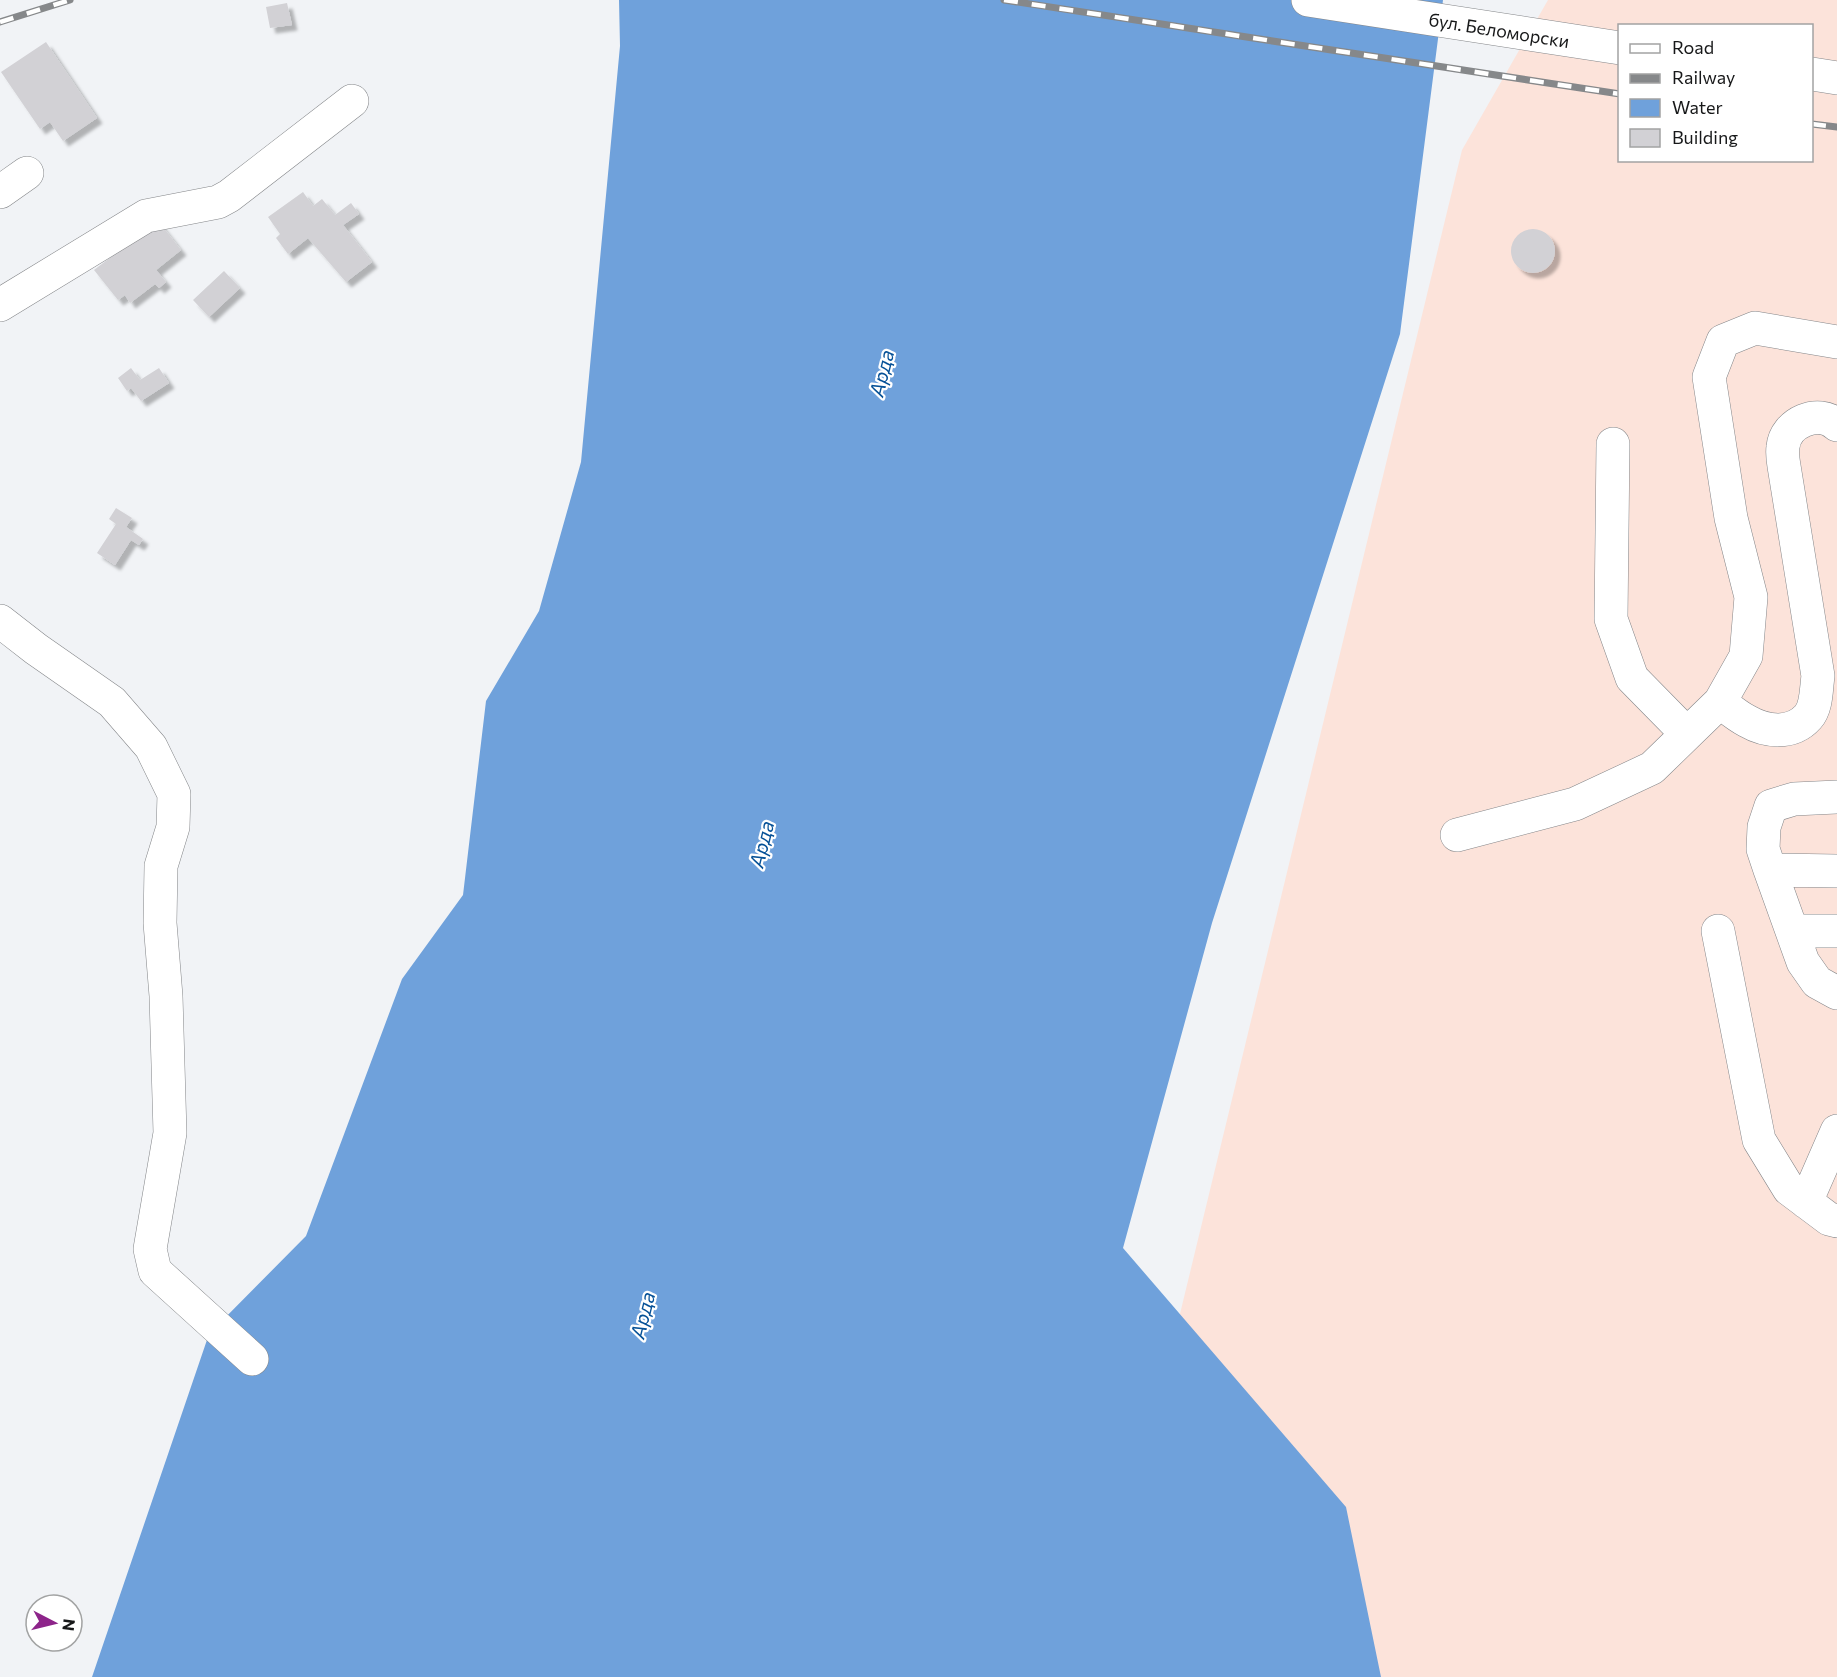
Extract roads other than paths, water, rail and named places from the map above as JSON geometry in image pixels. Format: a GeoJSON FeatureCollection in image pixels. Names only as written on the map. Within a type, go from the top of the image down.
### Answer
{"type":"FeatureCollection","features":[{"type":"Feature","properties":{"kind":"street","name":"бул. Беломорски"},"geometry":{"type":"LineString","coordinates":[[1308,0],[1618,48]]}},
{"type":"Feature","properties":{"kind":"street"},"geometry":{"type":"LineString","coordinates":[[1813,74],[1837,78]]}},
{"type":"Feature","properties":{"kind":"street"},"geometry":{"type":"LineString","coordinates":[[0,305],[146,216],[218,202],[229,196],[352,101]]}},
{"type":"Feature","properties":{"kind":"street"},"geometry":{"type":"LineString","coordinates":[[0,192],[27,174]]}},
{"type":"Feature","properties":{"kind":"street"},"geometry":{"type":"LineString","coordinates":[[1457,834],[1575,804],[1652,768],[1720,702],[1746,656],[1751,597],[1731,518],[1709,377],[1723,341],[1755,328],[1837,342]]}},
{"type":"Feature","properties":{"kind":"street"},"geometry":{"type":"LineString","coordinates":[[1720,702],[1747,722],[1770,731],[1793,728],[1809,716],[1815,700],[1818,676],[1784,466],[1783,445],[1793,425],[1813,417],[1832,420],[1837,425]]}},
{"type":"Feature","properties":{"kind":"street"},"geometry":{"type":"LineString","coordinates":[[1613,444],[1611,619],[1632,678],[1687,734]]}},
{"type":"Feature","properties":{"kind":"street"},"geometry":{"type":"LineString","coordinates":[[0,621],[112,702],[151,747],[174,794],[173,827],[161,866],[160,923],[166,996],[170,1133],[150,1249],[155,1271],[252,1359]]}},
{"type":"Feature","properties":{"kind":"street"},"geometry":{"type":"LineString","coordinates":[[1837,797],[1794,799],[1772,806],[1764,827],[1763,849],[1803,962],[1817,982],[1837,993]]}},
{"type":"Feature","properties":{"kind":"street"},"geometry":{"type":"LineString","coordinates":[[1770,870],[1837,871]]}},
{"type":"Feature","properties":{"kind":"street"},"geometry":{"type":"LineString","coordinates":[[1718,931],[1759,1140],[1789,1189],[1829,1219],[1837,1221]]}},
{"type":"Feature","properties":{"kind":"street"},"geometry":{"type":"LineString","coordinates":[[1792,931],[1837,932]]}},
{"type":"Feature","properties":{"kind":"street"},"geometry":{"type":"LineString","coordinates":[[1806,1202],[1837,1131]]}},
{"type":"Feature","properties":{"kind":"water","name":"Арда"},"geometry":{"type":"Polygon","coordinates":[[[619,0],[1443,0],[1400,334],[1212,923],[1123,1248],[1346,1507],[1381,1677],[92,1677],[209,1334],[306,1236],[402,979],[463,895],[486,701],[539,611],[581,462],[620,46],[619,0]]]}},
{"type":"Feature","properties":{"kind":"railway"},"geometry":{"type":"LineString","coordinates":[[0,22],[70,0]]}},
{"type":"Feature","properties":{"kind":"railway"},"geometry":{"type":"LineString","coordinates":[[1004,0],[1618,94]]}},
{"type":"Feature","properties":{"kind":"railway"},"geometry":{"type":"LineString","coordinates":[[1813,124],[1837,127]]}}]}
